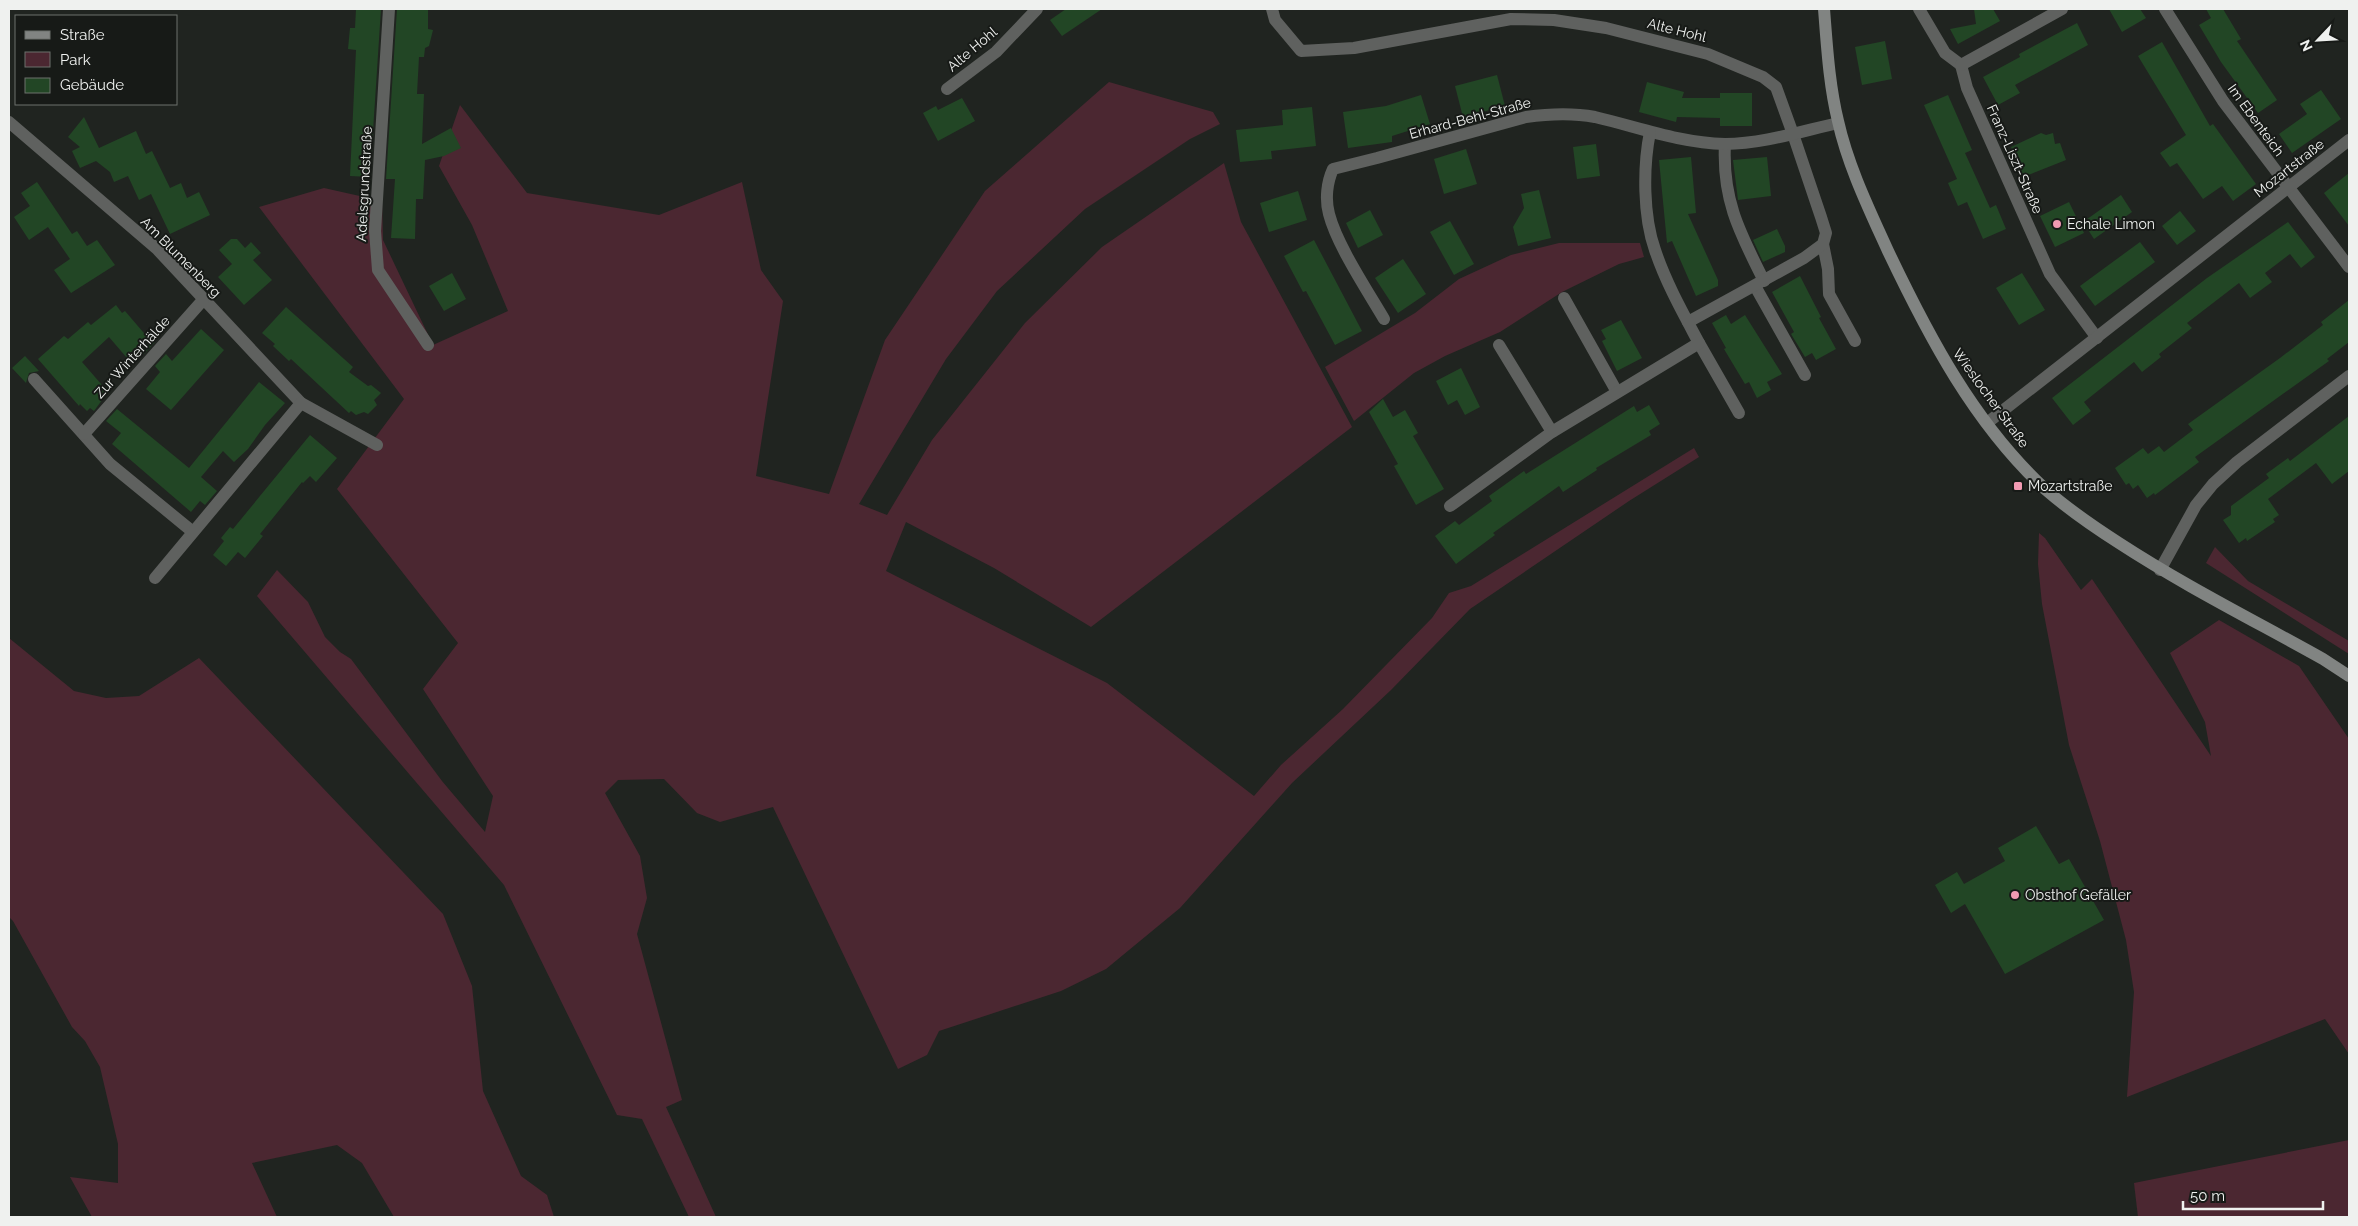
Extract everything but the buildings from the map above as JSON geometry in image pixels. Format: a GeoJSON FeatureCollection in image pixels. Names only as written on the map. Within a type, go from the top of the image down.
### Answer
{"type":"FeatureCollection","features":[{"type":"Feature","properties":{"kind":"main road","name":"Wieslocher Straße"},"geometry":{"type":"LineString","coordinates":[[1824,9],[1832,91],[1838,123],[1851,167],[1912,301],[1947,367],[2007,449],[2047,490],[2094,527],[2160,570],[2324,659],[2349,676]]}},
{"type":"Feature","properties":{"kind":"street","name":"Adelsgrundstraße"},"geometry":{"type":"LineString","coordinates":[[390,9],[375,231],[378,270],[428,345]]}},
{"type":"Feature","properties":{"kind":"street","name":"Alte Hohl"},"geometry":{"type":"LineString","coordinates":[[946,89],[996,52],[1037,9]]}},
{"type":"Feature","properties":{"kind":"street","name":"Alte Hohl"},"geometry":{"type":"LineString","coordinates":[[1272,9],[1275,20],[1301,51],[1354,48],[1511,19],[1554,20],[1606,28],[1708,54],[1763,77],[1776,87],[1793,134]]}},
{"type":"Feature","properties":{"kind":"street"},"geometry":{"type":"LineString","coordinates":[[1919,9],[1945,52],[1961,65],[2062,9]]}},
{"type":"Feature","properties":{"kind":"street","name":"Im Ebenteich"},"geometry":{"type":"LineString","coordinates":[[2165,9],[2223,101],[2349,267]]}},
{"type":"Feature","properties":{"kind":"street","name":"Franz-Liszt-Straße"},"geometry":{"type":"LineString","coordinates":[[1961,65],[1967,88],[2050,274],[2097,338]]}},
{"type":"Feature","properties":{"kind":"street","name":"Erhard-Behl-Straße"},"geometry":{"type":"LineString","coordinates":[[1384,319],[1334,230],[1327,201],[1329,179],[1333,168],[1386,156],[1526,117],[1548,114],[1593,117],[1650,132],[1691,140],[1726,144],[1793,134],[1838,123]]}},
{"type":"Feature","properties":{"kind":"street","name":"Am Blumenberg"},"geometry":{"type":"LineString","coordinates":[[9,122],[157,249],[301,403],[376,445]]}},
{"type":"Feature","properties":{"kind":"street"},"geometry":{"type":"LineString","coordinates":[[1650,132],[1646,154],[1645,181],[1654,247],[1664,274],[1688,322],[1739,413]]}},
{"type":"Feature","properties":{"kind":"street"},"geometry":{"type":"LineString","coordinates":[[1793,134],[1826,233],[1823,244],[1828,269],[1829,294],[1855,341]]}},
{"type":"Feature","properties":{"kind":"street","name":"Mozartstraße"},"geometry":{"type":"LineString","coordinates":[[1987,423],[2349,140]]}},
{"type":"Feature","properties":{"kind":"street"},"geometry":{"type":"LineString","coordinates":[[1726,144],[1728,197],[1759,283],[1805,375]]}},
{"type":"Feature","properties":{"kind":"street"},"geometry":{"type":"LineString","coordinates":[[1688,322],[1804,258],[1823,244]]}},
{"type":"Feature","properties":{"kind":"street"},"geometry":{"type":"LineString","coordinates":[[1564,298],[1617,392]]}},
{"type":"Feature","properties":{"kind":"street","name":"Zur Winterhälde"},"geometry":{"type":"LineString","coordinates":[[84,434],[203,300]]}},
{"type":"Feature","properties":{"kind":"street"},"geometry":{"type":"LineString","coordinates":[[1450,506],[1552,432],[1699,343]]}},
{"type":"Feature","properties":{"kind":"street"},"geometry":{"type":"LineString","coordinates":[[1498,345],[1552,432]]}},
{"type":"Feature","properties":{"kind":"street"},"geometry":{"type":"LineString","coordinates":[[2160,570],[2196,504],[2213,484],[2237,462],[2349,376]]}},
{"type":"Feature","properties":{"kind":"street"},"geometry":{"type":"LineString","coordinates":[[34,379],[110,464],[193,532]]}},
{"type":"Feature","properties":{"kind":"street"},"geometry":{"type":"LineString","coordinates":[[155,578],[301,403]]}},
{"type":"Feature","properties":{"kind":"green space"},"geometry":{"type":"Polygon","coordinates":[[[1109,82],[1213,112],[1220,124],[1190,139],[1085,209],[997,291],[946,359],[859,504],[887,515],[932,440],[1025,323],[1102,247],[1224,163],[1241,222],[1352,427],[1091,627],[994,568],[906,522],[886,571],[1107,683],[1254,796],[1281,765],[1343,709],[1432,618],[1449,593],[1471,586],[1694,448],[1699,457],[1629,501],[1470,609],[1391,690],[1292,783],[1180,908],[1106,969],[1061,991],[939,1031],[927,1055],[898,1069],[773,807],[720,822],[697,813],[664,779],[618,780],[605,793],[640,856],[647,898],[637,934],[682,1100],[666,1107],[716,1217],[689,1217],[642,1119],[617,1115],[504,885],[257,596],[277,570],[308,602],[325,637],[340,652],[351,659],[442,781],[485,832],[493,796],[423,689],[458,643],[337,489],[404,399],[259,207],[324,188],[382,201],[383,240],[433,345],[508,311],[472,225],[439,166],[460,105],[527,193],[659,215],[742,182],[761,270],[783,301],[756,476],[829,494],[885,340],[985,191],[1109,82]]]}},
{"type":"Feature","properties":{"kind":"green space"},"geometry":{"type":"Polygon","coordinates":[[[1559,243],[1640,243],[1644,257],[1619,264],[1562,292],[1500,332],[1445,356],[1414,373],[1354,421],[1325,367],[1415,313],[1459,279],[1511,255],[1559,243]]]}},
{"type":"Feature","properties":{"kind":"green space"},"geometry":{"type":"Polygon","coordinates":[[[2039,533],[2045,538],[2081,590],[2092,579],[2211,756],[2205,722],[2170,653],[2219,620],[2299,666],[2349,739],[2349,1054],[2325,1019],[2127,1097],[2134,992],[2126,940],[2100,841],[2069,745],[2042,604],[2038,564],[2039,533]]]}},
{"type":"Feature","properties":{"kind":"green space"},"geometry":{"type":"Polygon","coordinates":[[[2215,547],[2248,581],[2349,641],[2349,654],[2206,563],[2215,547]]]}},
{"type":"Feature","properties":{"kind":"green space"},"geometry":{"type":"Polygon","coordinates":[[[9,638],[74,691],[106,698],[139,696],[199,658],[443,914],[472,986],[483,1091],[521,1176],[547,1195],[554,1217],[394,1217],[362,1163],[337,1145],[252,1163],[277,1217],[92,1217],[70,1177],[118,1183],[118,1144],[100,1067],[85,1041],[72,1027],[9,917],[9,638]]]}},
{"type":"Feature","properties":{"kind":"green space"},"geometry":{"type":"Polygon","coordinates":[[[2349,1140],[2349,1217],[2138,1217],[2134,1183],[2349,1140]]]}},
{"type":"Feature","properties":{"kind":"place","name":"Echale Limon"},"geometry":{"type":"Point","coordinates":[2057,224]}},
{"type":"Feature","properties":{"kind":"place","name":"Mozartstraße"},"geometry":{"type":"Point","coordinates":[2018,486]}},
{"type":"Feature","properties":{"kind":"place","name":"Obsthof Gefäller"},"geometry":{"type":"Point","coordinates":[2015,895]}}]}
